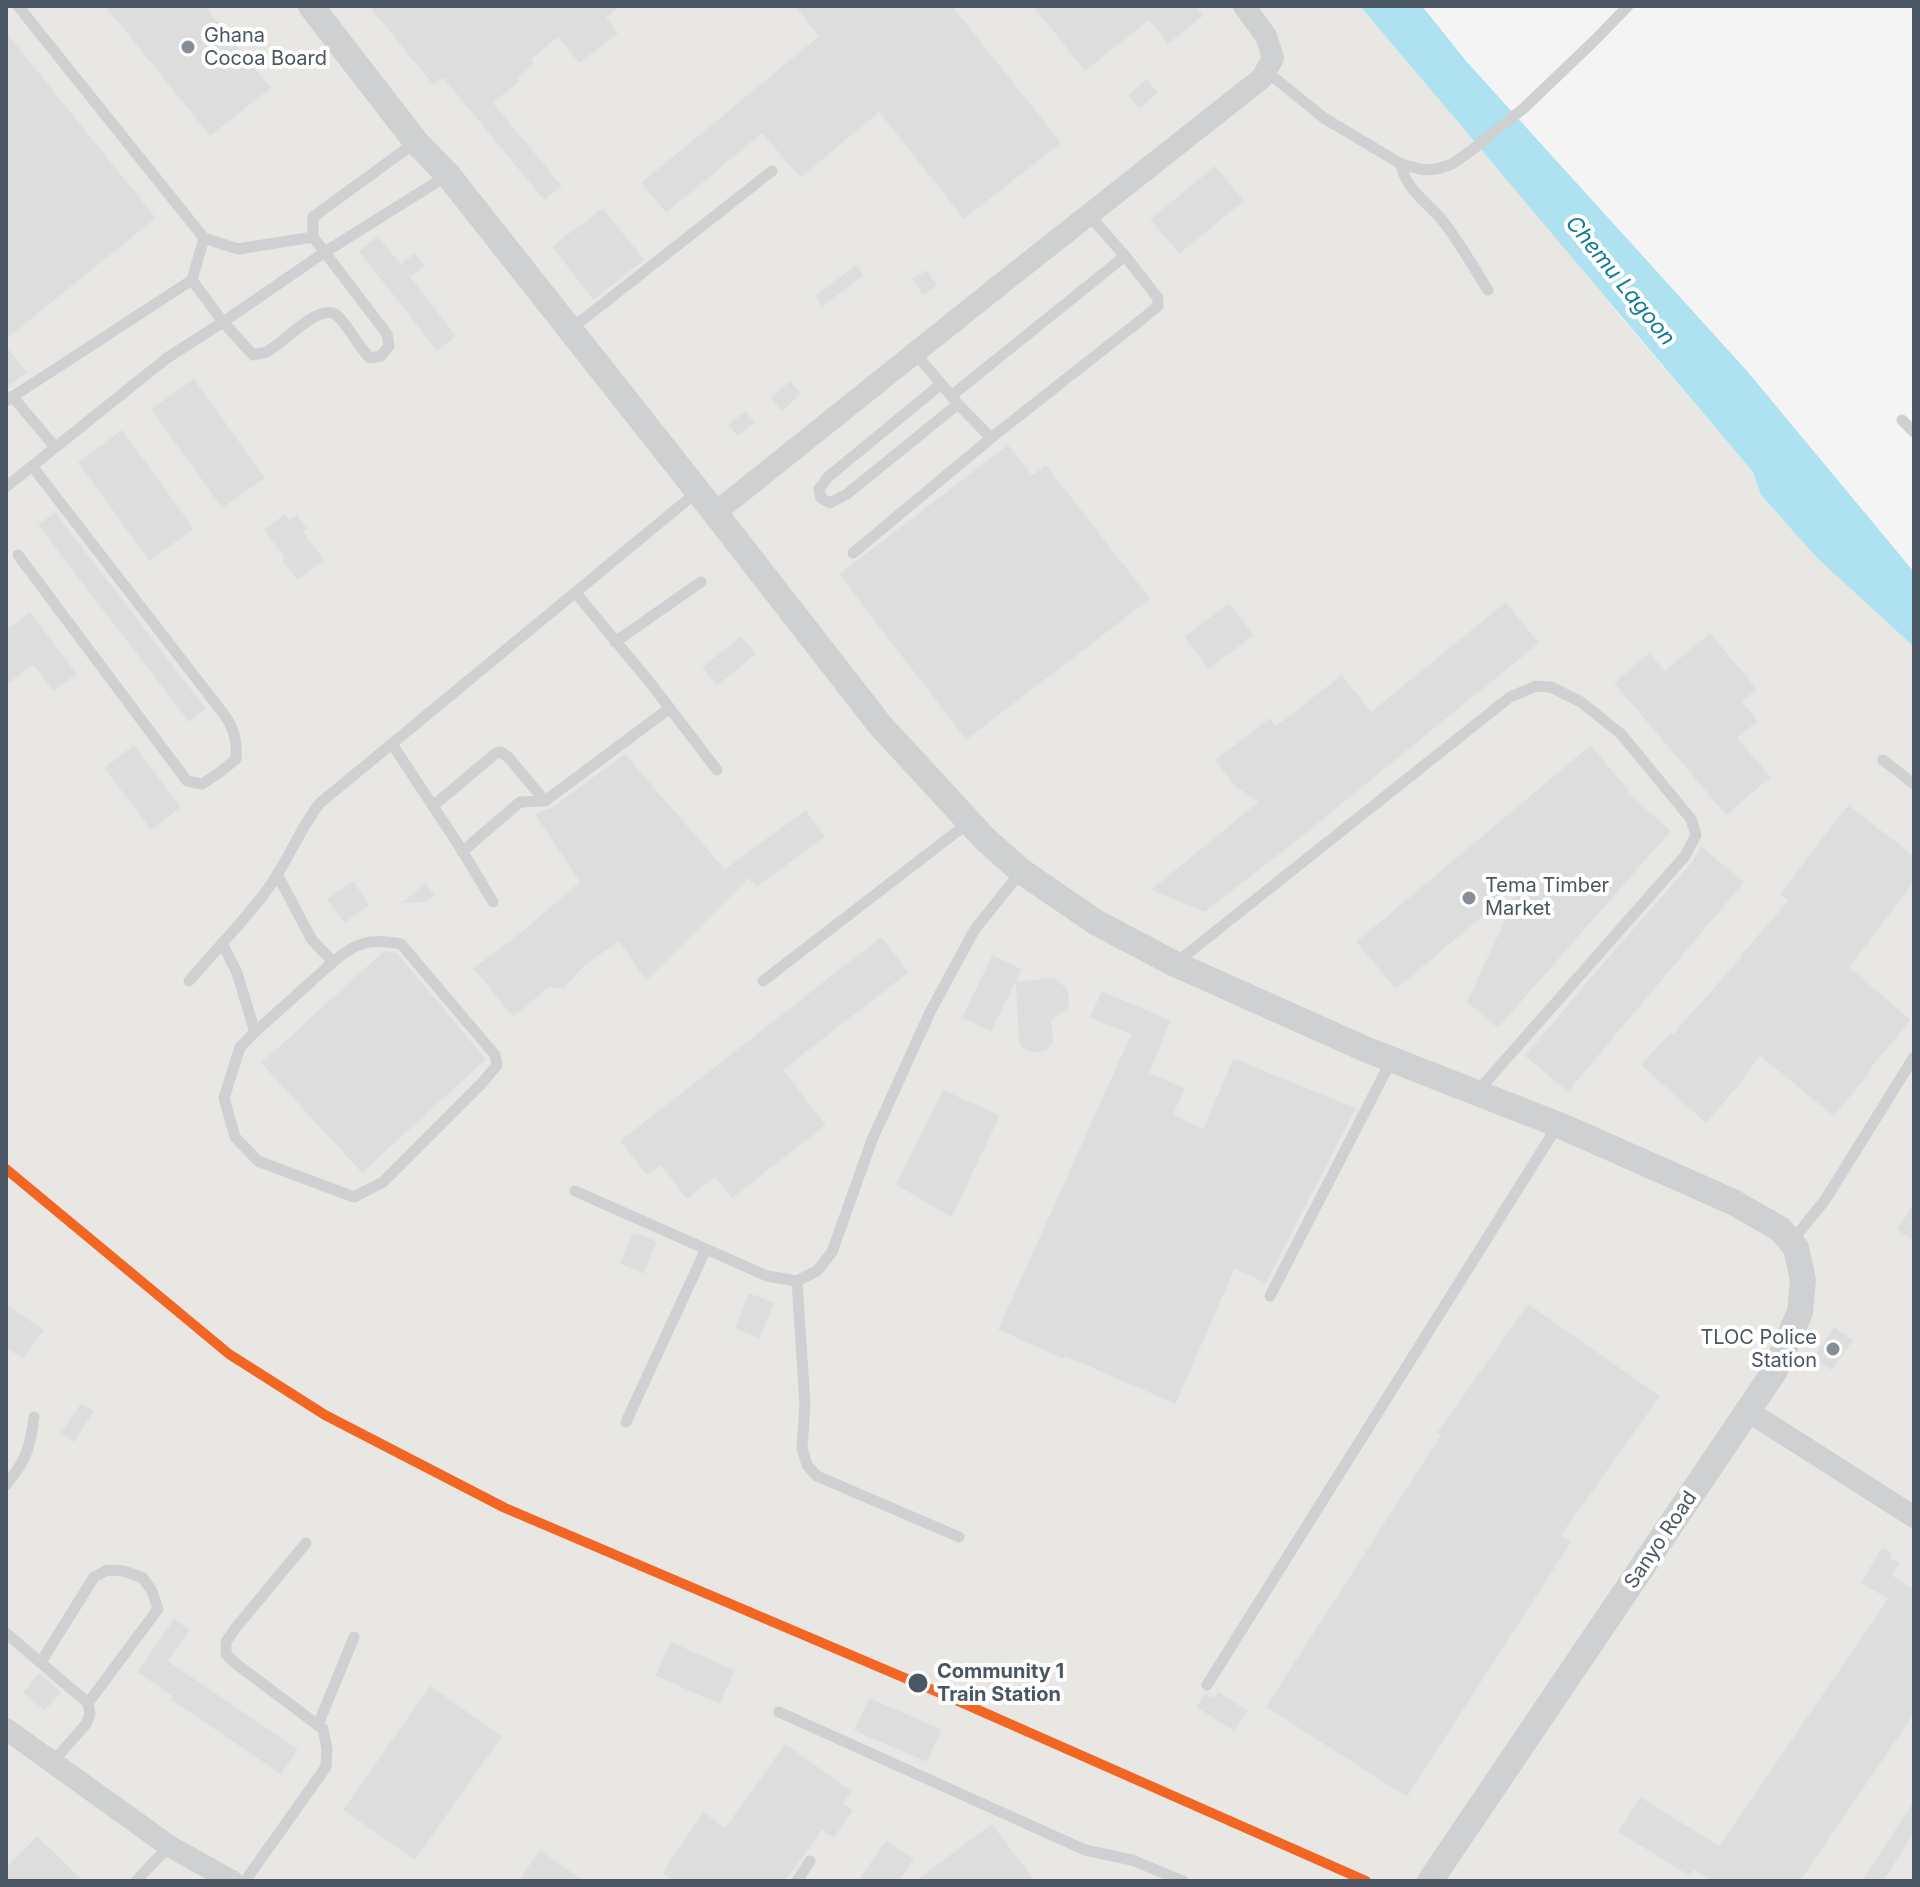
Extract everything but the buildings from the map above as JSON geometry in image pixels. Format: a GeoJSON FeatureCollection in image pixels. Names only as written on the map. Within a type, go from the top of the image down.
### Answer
{"type":"FeatureCollection","features":[{"type":"Feature","properties":{"kind":"street"},"geometry":{"type":"LineString","coordinates":[[311,6],[416,142],[448,175],[880,725],[985,839],[1021,871],[1097,923],[1175,964],[1392,1059],[1559,1125],[1733,1202],[1780,1229],[1791,1242]]}},
{"type":"Feature","properties":{"kind":"street"},"geometry":{"type":"LineString","coordinates":[[715,513],[1262,78],[1273,58],[1266,36],[1244,6]]}},
{"type":"Feature","properties":{"kind":"street","name":"Sanyo Road"},"geometry":{"type":"LineString","coordinates":[[1434,1874],[1774,1372],[1800,1312],[1803,1280],[1796,1248],[1791,1242]]}},
{"type":"Feature","properties":{"kind":"street"},"geometry":{"type":"LineString","coordinates":[[1748,1411],[1914,1517]]}},
{"type":"Feature","properties":{"kind":"street"},"geometry":{"type":"LineString","coordinates":[[6,1729],[169,1846],[232,1881]]}},
{"type":"Feature","properties":{"kind":"lane"},"geometry":{"type":"LineString","coordinates":[[18,6],[204,238],[238,249],[313,237]]}},
{"type":"Feature","properties":{"kind":"lane"},"geometry":{"type":"LineString","coordinates":[[1266,71],[1324,118],[1401,164],[1424,170],[1437,169],[1452,164],[1472,150],[1524,108],[1628,6]]}},
{"type":"Feature","properties":{"kind":"lane"},"geometry":{"type":"LineString","coordinates":[[192,280],[223,322],[253,355],[265,353],[318,314],[331,312],[338,316],[363,352],[370,358],[381,356],[389,346],[387,334],[313,237],[313,217],[416,142]]}},
{"type":"Feature","properties":{"kind":"lane"},"geometry":{"type":"LineString","coordinates":[[1401,164],[1407,183],[1443,221],[1488,290]]}},
{"type":"Feature","properties":{"kind":"lane"},"geometry":{"type":"LineString","coordinates":[[570,330],[772,171]]}},
{"type":"Feature","properties":{"kind":"lane"},"geometry":{"type":"LineString","coordinates":[[6,487],[167,358],[325,252],[448,175]]}},
{"type":"Feature","properties":{"kind":"lane"},"geometry":{"type":"LineString","coordinates":[[853,553],[991,438],[1158,306],[1158,298],[1089,215]]}},
{"type":"Feature","properties":{"kind":"lane"},"geometry":{"type":"LineString","coordinates":[[55,447],[9,399],[192,280],[204,238]]}},
{"type":"Feature","properties":{"kind":"lane"},"geometry":{"type":"LineString","coordinates":[[941,384],[828,477],[819,489],[821,498],[830,503],[847,494],[1125,256]]}},
{"type":"Feature","properties":{"kind":"lane"},"geometry":{"type":"LineString","coordinates":[[915,353],[991,438]]}},
{"type":"Feature","properties":{"kind":"lane"},"geometry":{"type":"LineString","coordinates":[[1902,420],[1914,432]]}},
{"type":"Feature","properties":{"kind":"lane"},"geometry":{"type":"LineString","coordinates":[[18,555],[187,781],[202,784],[236,759],[237,742],[226,717],[32,466]]}},
{"type":"Feature","properties":{"kind":"lane"},"geometry":{"type":"LineString","coordinates":[[189,981],[265,894],[306,821],[320,803],[698,491]]}},
{"type":"Feature","properties":{"kind":"lane"},"geometry":{"type":"LineString","coordinates":[[615,642],[701,582]]}},
{"type":"Feature","properties":{"kind":"lane"},"geometry":{"type":"LineString","coordinates":[[575,592],[717,770]]}},
{"type":"Feature","properties":{"kind":"lane"},"geometry":{"type":"LineString","coordinates":[[1175,964],[1510,697],[1536,686],[1551,687],[1581,702],[1621,734],[1691,819],[1696,835],[1685,856],[1477,1093]]}},
{"type":"Feature","properties":{"kind":"lane"},"geometry":{"type":"LineString","coordinates":[[462,852],[520,802],[545,801],[670,708]]}},
{"type":"Feature","properties":{"kind":"lane"},"geometry":{"type":"LineString","coordinates":[[392,744],[493,902]]}},
{"type":"Feature","properties":{"kind":"lane"},"geometry":{"type":"LineString","coordinates":[[433,806],[501,752],[545,801]]}},
{"type":"Feature","properties":{"kind":"lane"},"geometry":{"type":"LineString","coordinates":[[1883,760],[1914,784]]}},
{"type":"Feature","properties":{"kind":"lane"},"geometry":{"type":"LineString","coordinates":[[763,981],[969,822]]}},
{"type":"Feature","properties":{"kind":"lane"},"geometry":{"type":"LineString","coordinates":[[575,1191],[767,1276],[797,1281],[817,1271],[832,1252],[872,1140],[930,1012],[975,929],[1021,871]]}},
{"type":"Feature","properties":{"kind":"lane"},"geometry":{"type":"LineString","coordinates":[[277,874],[312,940],[333,962]]}},
{"type":"Feature","properties":{"kind":"lane"},"geometry":{"type":"LineString","coordinates":[[378,940],[401,944],[495,1055],[497,1065],[383,1182],[354,1197],[258,1161],[235,1137],[224,1098],[240,1047],[255,1032],[351,947],[378,940]]}},
{"type":"Feature","properties":{"kind":"lane"},"geometry":{"type":"LineString","coordinates":[[222,943],[237,973],[255,1032]]}},
{"type":"Feature","properties":{"kind":"lane"},"geometry":{"type":"LineString","coordinates":[[1791,1242],[1825,1200],[1914,1057]]}},
{"type":"Feature","properties":{"kind":"lane"},"geometry":{"type":"LineString","coordinates":[[1270,1296],[1392,1059]]}},
{"type":"Feature","properties":{"kind":"lane"},"geometry":{"type":"LineString","coordinates":[[1207,1685],[1559,1125]]}},
{"type":"Feature","properties":{"kind":"lane"},"geometry":{"type":"LineString","coordinates":[[626,1422],[706,1249]]}},
{"type":"Feature","properties":{"kind":"lane"},"geometry":{"type":"LineString","coordinates":[[797,1281],[805,1405],[802,1448],[807,1465],[817,1476],[959,1537]]}},
{"type":"Feature","properties":{"kind":"lane"},"geometry":{"type":"LineString","coordinates":[[6,1485],[28,1452],[34,1417]]}},
{"type":"Feature","properties":{"kind":"lane"},"geometry":{"type":"LineString","coordinates":[[245,1881],[326,1767],[327,1749],[323,1729],[235,1663],[226,1654],[226,1642],[306,1543]]}},
{"type":"Feature","properties":{"kind":"lane"},"geometry":{"type":"LineString","coordinates":[[41,1662],[94,1577],[107,1570],[124,1571],[143,1578],[152,1591],[158,1609],[88,1703]]}},
{"type":"Feature","properties":{"kind":"lane"},"geometry":{"type":"LineString","coordinates":[[6,1633],[88,1703],[90,1714],[86,1724],[52,1763]]}},
{"type":"Feature","properties":{"kind":"lane"},"geometry":{"type":"LineString","coordinates":[[318,1725],[354,1637]]}},
{"type":"Feature","properties":{"kind":"lane"},"geometry":{"type":"LineString","coordinates":[[779,1712],[1085,1850],[1132,1860],[1183,1881]]}},
{"type":"Feature","properties":{"kind":"lane"},"geometry":{"type":"LineString","coordinates":[[136,1881],[169,1846]]}},
{"type":"Feature","properties":{"kind":"lane"},"geometry":{"type":"LineString","coordinates":[[797,1881],[810,1861]]}},
{"type":"Feature","properties":{"kind":"shaded area"},"geometry":{"type":"Polygon","coordinates":[[[6,6],[1360,6],[1753,472],[1761,495],[1816,557],[1914,647],[1914,1881],[6,1881],[6,6]]]}},
{"type":"Feature","properties":{"kind":"water","name":"Chemu Lagoon"},"geometry":{"type":"Polygon","coordinates":[[[1360,6],[1422,6],[1466,61],[1747,371],[1914,572],[1914,647],[1816,557],[1761,495],[1753,472],[1360,6]]]}},
{"type":"Feature","properties":{"kind":"transit line"},"geometry":{"type":"LineString","coordinates":[[6,1169],[229,1354],[325,1415],[505,1508],[933,1690],[1366,1881]]}},
{"type":"Feature","properties":{"kind":"place","name":"Ghana Cocoa Board"},"geometry":{"type":"Point","coordinates":[188,47]}},
{"type":"Feature","properties":{"kind":"place","name":"Tema Timber Market"},"geometry":{"type":"Point","coordinates":[1469,898]}},
{"type":"Feature","properties":{"kind":"place","name":"TLOC Police Station"},"geometry":{"type":"Point","coordinates":[1833,1349]}},
{"type":"Feature","properties":{"kind":"place","name":"Community 1 Train Station"},"geometry":{"type":"Point","coordinates":[918,1683]}}]}
